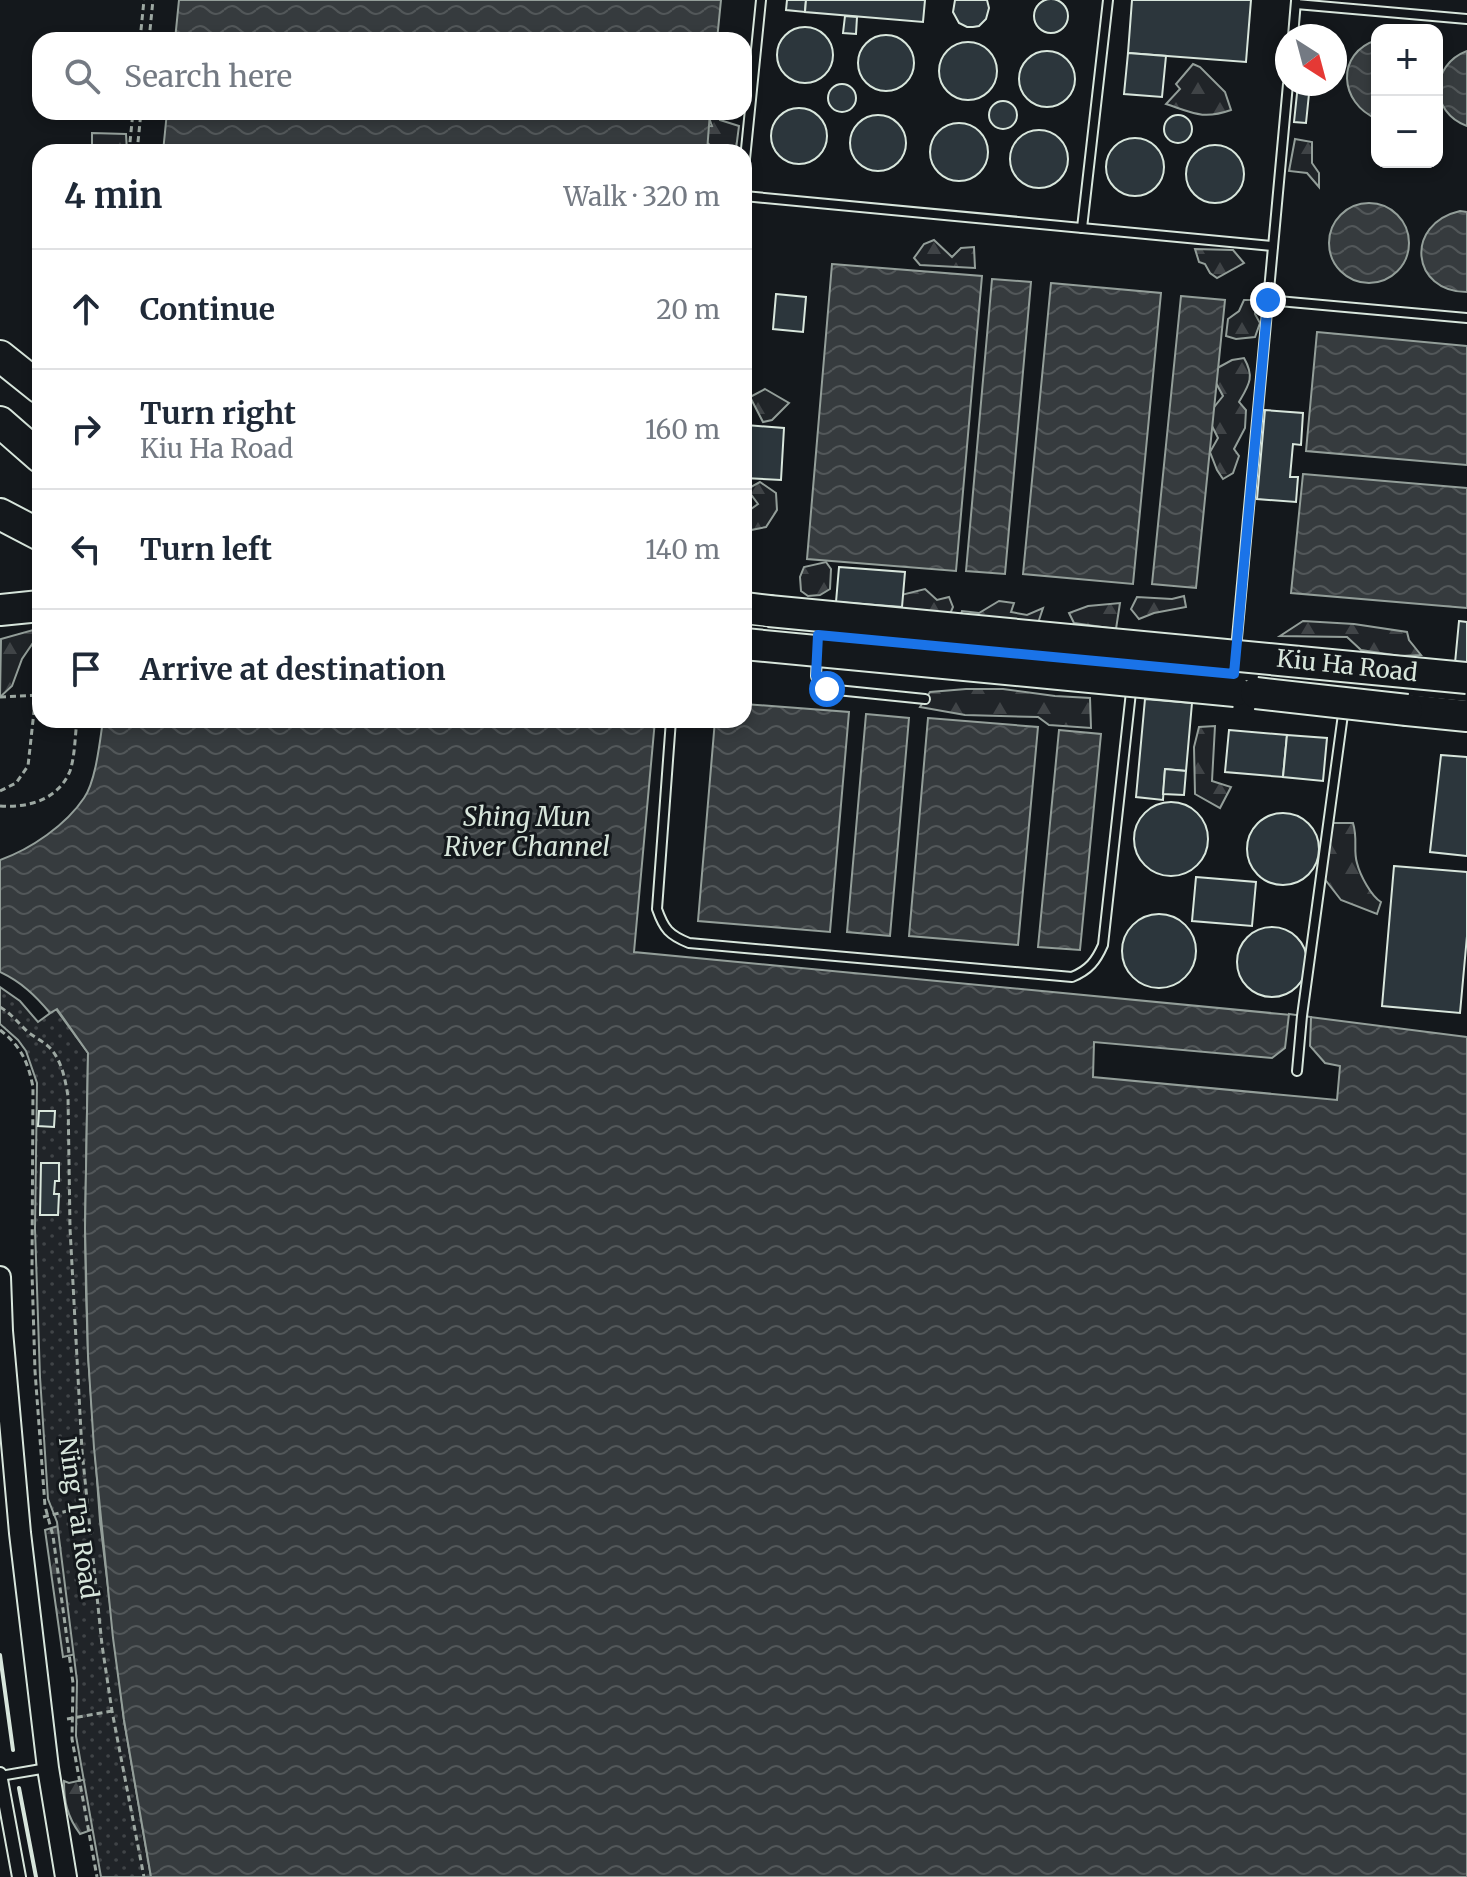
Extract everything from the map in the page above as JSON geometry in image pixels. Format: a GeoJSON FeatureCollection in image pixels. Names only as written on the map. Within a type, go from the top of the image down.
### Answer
{"type":"FeatureCollection","features":[{"type":"Feature","properties":{"kind":"highway"},"geometry":{"type":"LineString","coordinates":[[0,356],[32,382]]}},
{"type":"Feature","properties":{"kind":"highway"},"geometry":{"type":"LineString","coordinates":[[0,422],[32,450]]}},
{"type":"Feature","properties":{"kind":"highway"},"geometry":{"type":"LineString","coordinates":[[0,514],[32,531]]}},
{"type":"Feature","properties":{"kind":"highway"},"geometry":{"type":"LineString","coordinates":[[0,610],[32,607]]}},
{"type":"Feature","properties":{"kind":"highway"},"geometry":{"type":"LineString","coordinates":[[752,609],[1467,678]]}},
{"type":"Feature","properties":{"kind":"highway"},"geometry":{"type":"LineString","coordinates":[[752,645],[1467,716]]}},
{"type":"Feature","properties":{"kind":"street"},"geometry":{"type":"LineString","coordinates":[[0,1277],[17,1499],[48,1768],[66,1877]]}},
{"type":"Feature","properties":{"kind":"street"},"geometry":{"type":"LineString","coordinates":[[0,1775],[19,1877]]}},
{"type":"Feature","properties":{"kind":"lane"},"geometry":{"type":"LineString","coordinates":[[752,89],[761,0]]}},
{"type":"Feature","properties":{"kind":"lane"},"geometry":{"type":"LineString","coordinates":[[1082,228],[1108,0]]}},
{"type":"Feature","properties":{"kind":"lane"},"geometry":{"type":"LineString","coordinates":[[1294,24],[1296,2],[1467,19]]}},
{"type":"Feature","properties":{"kind":"lane"},"geometry":{"type":"LineString","coordinates":[[1234,674],[1287,96]]}},
{"type":"Feature","properties":{"kind":"lane"},"geometry":{"type":"LineString","coordinates":[[747,144],[749,120]]}},
{"type":"Feature","properties":{"kind":"lane"},"geometry":{"type":"LineString","coordinates":[[752,197],[1273,246]]}},
{"type":"Feature","properties":{"kind":"lane"},"geometry":{"type":"LineString","coordinates":[[1268,300],[1467,318]]}},
{"type":"Feature","properties":{"kind":"lane","name":"Kiu Ha Road"},"geometry":{"type":"LineString","coordinates":[[752,628],[1467,697]]}},
{"type":"Feature","properties":{"kind":"lane"},"geometry":{"type":"LineString","coordinates":[[818,635],[816,676],[819,685],[827,689],[925,699]]}},
{"type":"Feature","properties":{"kind":"lane"},"geometry":{"type":"LineString","coordinates":[[670,728],[657,909],[662,923],[674,937],[689,943],[1072,977],[1085,971],[1103,945],[1134,665]]}},
{"type":"Feature","properties":{"kind":"lane"},"geometry":{"type":"LineString","coordinates":[[1297,1071],[1346,686]]}},
{"type":"Feature","properties":{"kind":"lane"},"geometry":{"type":"LineString","coordinates":[[0,1775],[48,1768]]}},
{"type":"Feature","properties":{"kind":"path"},"geometry":{"type":"LineString","coordinates":[[141,32],[144,0]]}},
{"type":"Feature","properties":{"kind":"path"},"geometry":{"type":"LineString","coordinates":[[150,32],[153,0]]}},
{"type":"Feature","properties":{"kind":"path"},"geometry":{"type":"LineString","coordinates":[[130,144],[132,120]]}},
{"type":"Feature","properties":{"kind":"path"},"geometry":{"type":"LineString","coordinates":[[138,144],[140,120]]}},
{"type":"Feature","properties":{"kind":"path"},"geometry":{"type":"LineString","coordinates":[[0,697],[32,695]]}},
{"type":"Feature","properties":{"kind":"path"},"geometry":{"type":"LineString","coordinates":[[0,791],[16,783],[28,766],[33,728]]}},
{"type":"Feature","properties":{"kind":"path"},"geometry":{"type":"LineString","coordinates":[[0,806],[22,807],[37,803],[61,787],[70,771],[76,728]]}},
{"type":"Feature","properties":{"kind":"path"},"geometry":{"type":"LineString","coordinates":[[0,1007],[50,1048],[65,1076],[82,1451],[102,1645],[144,1877]]}},
{"type":"Feature","properties":{"kind":"path","name":"Ning Tai Road"},"geometry":{"type":"LineString","coordinates":[[0,1030],[21,1051],[29,1065],[33,1087],[32,1272],[45,1516],[53,1536],[73,1683],[72,1739],[97,1877]]}},
{"type":"Feature","properties":{"kind":"path"},"geometry":{"type":"LineString","coordinates":[[45,1516],[88,1506]]}},
{"type":"Feature","properties":{"kind":"path"},"geometry":{"type":"LineString","coordinates":[[70,1719],[112,1711]]}},
{"type":"Feature","properties":{"kind":"green space"},"geometry":{"type":"Polygon","coordinates":[[[1193,64],[1225,92],[1231,110],[1205,115],[1166,104],[1180,89],[1176,84],[1193,64]]]}},
{"type":"Feature","properties":{"kind":"green space"},"geometry":{"type":"Polygon","coordinates":[[[710,120],[739,126],[737,144],[709,144],[698,136],[700,127],[712,126],[710,120]]]}},
{"type":"Feature","properties":{"kind":"green space"},"geometry":{"type":"Polygon","coordinates":[[[92,133],[126,134],[127,144],[92,144],[92,133]]]}},
{"type":"Feature","properties":{"kind":"green space"},"geometry":{"type":"Polygon","coordinates":[[[1295,139],[1312,142],[1312,163],[1319,173],[1319,187],[1307,173],[1289,171],[1295,139]]]}},
{"type":"Feature","properties":{"kind":"green space"},"geometry":{"type":"Polygon","coordinates":[[[934,240],[952,257],[961,248],[974,247],[975,268],[920,265],[914,258],[924,244],[934,240]]]}},
{"type":"Feature","properties":{"kind":"green space"},"geometry":{"type":"Polygon","coordinates":[[[1195,249],[1233,250],[1244,263],[1217,278],[1205,264],[1199,262],[1195,249]]]}},
{"type":"Feature","properties":{"kind":"green space"},"geometry":{"type":"Polygon","coordinates":[[[1244,300],[1255,300],[1255,314],[1260,323],[1255,337],[1236,339],[1226,336],[1228,319],[1239,311],[1244,300]]]}},
{"type":"Feature","properties":{"kind":"green space"},"geometry":{"type":"Polygon","coordinates":[[[1244,358],[1250,376],[1239,402],[1246,410],[1245,428],[1234,449],[1239,456],[1233,473],[1223,479],[1210,452],[1218,438],[1207,416],[1223,396],[1210,372],[1232,360],[1244,358]]]}},
{"type":"Feature","properties":{"kind":"green space"},"geometry":{"type":"Polygon","coordinates":[[[765,389],[789,403],[772,420],[763,422],[752,396],[765,389]]]}},
{"type":"Feature","properties":{"kind":"green space"},"geometry":{"type":"Polygon","coordinates":[[[760,482],[776,493],[777,510],[766,527],[752,530],[752,508],[758,504],[752,496],[752,486],[760,482]]]}},
{"type":"Feature","properties":{"kind":"green space"},"geometry":{"type":"Polygon","coordinates":[[[826,562],[831,569],[830,589],[820,595],[808,596],[801,591],[800,577],[804,567],[826,562]]]}},
{"type":"Feature","properties":{"kind":"green space"},"geometry":{"type":"Polygon","coordinates":[[[925,589],[937,600],[949,597],[953,607],[950,614],[891,609],[897,596],[925,589]]]}},
{"type":"Feature","properties":{"kind":"green space"},"geometry":{"type":"Polygon","coordinates":[[[1184,596],[1186,607],[1139,619],[1131,609],[1137,597],[1172,599],[1184,596]]]}},
{"type":"Feature","properties":{"kind":"green space"},"geometry":{"type":"Polygon","coordinates":[[[999,601],[1014,603],[1011,612],[1027,615],[1043,608],[1038,623],[960,617],[962,611],[979,613],[999,601]]]}},
{"type":"Feature","properties":{"kind":"green space"},"geometry":{"type":"Polygon","coordinates":[[[1120,603],[1116,629],[1074,623],[1069,613],[1088,606],[1120,603]]]}},
{"type":"Feature","properties":{"kind":"green space"},"geometry":{"type":"Polygon","coordinates":[[[1303,621],[1407,632],[1409,640],[1421,655],[1400,656],[1361,650],[1347,637],[1280,636],[1303,621]]]}},
{"type":"Feature","properties":{"kind":"green space"},"geometry":{"type":"Polygon","coordinates":[[[32,630],[32,644],[22,659],[12,686],[0,697],[1,639],[32,630]]]}},
{"type":"Feature","properties":{"kind":"green space"},"geometry":{"type":"Polygon","coordinates":[[[1003,689],[1090,698],[1091,728],[1049,725],[1038,717],[965,715],[920,707],[930,692],[1003,689]]]}},
{"type":"Feature","properties":{"kind":"green space"},"geometry":{"type":"Polygon","coordinates":[[[1215,726],[1212,781],[1231,787],[1220,808],[1195,794],[1194,747],[1199,727],[1215,726]]]}},
{"type":"Feature","properties":{"kind":"green space"},"geometry":{"type":"Polygon","coordinates":[[[1328,823],[1353,823],[1358,868],[1381,902],[1377,914],[1341,900],[1320,873],[1328,823]]]}},
{"type":"Feature","properties":{"kind":"green space"},"geometry":{"type":"Polygon","coordinates":[[[0,987],[20,1001],[38,1022],[56,1009],[88,1053],[86,1291],[100,1521],[124,1720],[151,1877],[101,1877],[76,1736],[77,1681],[57,1522],[48,1499],[40,1377],[35,1229],[37,1083],[26,1051],[0,1024],[0,987]]]}},
{"type":"Feature","properties":{"kind":"green space"},"geometry":{"type":"Polygon","coordinates":[[[68,1523],[80,1653],[63,1657],[45,1530],[68,1523]]]}},
{"type":"Feature","properties":{"kind":"green space"},"geometry":{"type":"Polygon","coordinates":[[[100,1776],[105,1825],[80,1834],[67,1809],[64,1781],[69,1783],[100,1776]]]}},
{"type":"Feature","properties":{"kind":"water"},"geometry":{"type":"Polygon","coordinates":[[[179,0],[721,0],[718,32],[176,32],[179,0]]]}},
{"type":"Feature","properties":{"kind":"water"},"geometry":{"type":"Polygon","coordinates":[[[1371,43],[1371,116],[1355,102],[1347,78],[1354,56],[1371,43]]]}},
{"type":"Feature","properties":{"kind":"water"},"geometry":{"type":"Polygon","coordinates":[[[1467,51],[1467,126],[1455,119],[1443,104],[1443,73],[1455,58],[1467,51]]]}},
{"type":"Feature","properties":{"kind":"water"},"geometry":{"type":"Polygon","coordinates":[[[166,120],[709,120],[708,144],[164,144],[166,120]]]}},
{"type":"Feature","properties":{"kind":"water"},"geometry":{"type":"Polygon","coordinates":[[[1369,203],[1384,206],[1397,215],[1406,228],[1409,243],[1406,258],[1397,271],[1384,280],[1369,283],[1354,280],[1341,271],[1332,258],[1329,243],[1332,228],[1341,215],[1354,206],[1369,203]]]}},
{"type":"Feature","properties":{"kind":"water"},"geometry":{"type":"Polygon","coordinates":[[[1460,211],[1467,212],[1467,292],[1448,289],[1434,281],[1425,270],[1422,256],[1423,242],[1430,229],[1442,218],[1460,211]]]}},
{"type":"Feature","properties":{"kind":"water"},"geometry":{"type":"Polygon","coordinates":[[[832,264],[982,276],[956,571],[807,559],[832,264]]]}},
{"type":"Feature","properties":{"kind":"water"},"geometry":{"type":"Polygon","coordinates":[[[992,279],[1031,282],[1005,574],[966,571],[992,279]]]}},
{"type":"Feature","properties":{"kind":"water"},"geometry":{"type":"Polygon","coordinates":[[[1051,283],[1161,293],[1133,584],[1023,574],[1051,283]]]}},
{"type":"Feature","properties":{"kind":"water"},"geometry":{"type":"Polygon","coordinates":[[[1181,296],[1225,300],[1196,588],[1152,584],[1181,296]]]}},
{"type":"Feature","properties":{"kind":"water"},"geometry":{"type":"Polygon","coordinates":[[[1317,332],[1467,346],[1467,465],[1306,451],[1317,332]]]}},
{"type":"Feature","properties":{"kind":"water"},"geometry":{"type":"Polygon","coordinates":[[[1303,474],[1467,488],[1467,608],[1291,593],[1303,474]]]}},
{"type":"Feature","properties":{"kind":"water"},"geometry":{"type":"Polygon","coordinates":[[[752,705],[849,712],[830,932],[698,921],[714,728],[752,728],[752,705]]]}},
{"type":"Feature","properties":{"kind":"water"},"geometry":{"type":"Polygon","coordinates":[[[866,714],[909,718],[890,936],[847,932],[866,714]]]}},
{"type":"Feature","properties":{"kind":"water"},"geometry":{"type":"Polygon","coordinates":[[[928,718],[1038,727],[1018,945],[909,936],[928,718]]]}},
{"type":"Feature","properties":{"kind":"water","name":"Shing Mun River Channel"},"geometry":{"type":"Polygon","coordinates":[[[102,728],[654,728],[634,952],[1302,1016],[1467,1037],[1467,1877],[151,1877],[113,1638],[94,1448],[85,1228],[88,1053],[57,1009],[50,1013],[15,980],[0,972],[0,860],[47,835],[68,818],[88,791],[102,728]]]}},
{"type":"Feature","properties":{"kind":"water"},"geometry":{"type":"Polygon","coordinates":[[[1059,730],[1101,734],[1080,950],[1038,947],[1059,730]]]}},
{"type":"Feature","properties":{"kind":"pier"},"geometry":{"type":"Polygon","coordinates":[[[1289,1014],[1311,1017],[1310,1046],[1325,1063],[1340,1066],[1337,1100],[1093,1077],[1094,1042],[1272,1058],[1285,1048],[1289,1014]]]}},
{"type":"Feature","properties":{"kind":"building"},"geometry":{"type":"Polygon","coordinates":[[[1051,-1],[1063,4],[1068,16],[1063,28],[1051,33],[1039,28],[1034,16],[1039,4],[1051,-1]]]}},
{"type":"Feature","properties":{"kind":"building"},"geometry":{"type":"Polygon","coordinates":[[[787,0],[806,0],[805,12],[786,10],[787,0]]]}},
{"type":"Feature","properties":{"kind":"building"},"geometry":{"type":"Polygon","coordinates":[[[806,0],[925,0],[923,22],[805,12],[806,0]]]}},
{"type":"Feature","properties":{"kind":"building"},"geometry":{"type":"Polygon","coordinates":[[[955,0],[987,0],[989,8],[986,19],[973,27],[959,23],[953,12],[955,0]]]}},
{"type":"Feature","properties":{"kind":"building"},"geometry":{"type":"Polygon","coordinates":[[[1132,0],[1251,0],[1246,62],[1128,53],[1132,0]]]}},
{"type":"Feature","properties":{"kind":"building"},"geometry":{"type":"Polygon","coordinates":[[[845,16],[857,17],[856,34],[843,33],[845,16]]]}},
{"type":"Feature","properties":{"kind":"building"},"geometry":{"type":"Polygon","coordinates":[[[805,27],[825,35],[833,55],[825,75],[805,83],[785,75],[777,55],[785,35],[805,27]]]}},
{"type":"Feature","properties":{"kind":"building"},"geometry":{"type":"Polygon","coordinates":[[[886,35],[906,43],[914,63],[906,83],[886,91],[866,83],[858,63],[866,43],[886,35]]]}},
{"type":"Feature","properties":{"kind":"building"},"geometry":{"type":"Polygon","coordinates":[[[968,42],[989,50],[997,71],[989,92],[968,100],[947,92],[939,71],[947,50],[968,42]]]}},
{"type":"Feature","properties":{"kind":"building"},"geometry":{"type":"Polygon","coordinates":[[[1047,51],[1067,59],[1075,79],[1067,99],[1047,107],[1027,99],[1019,79],[1027,59],[1047,51]]]}},
{"type":"Feature","properties":{"kind":"building"},"geometry":{"type":"Polygon","coordinates":[[[1128,53],[1166,56],[1162,97],[1124,94],[1128,53]]]}},
{"type":"Feature","properties":{"kind":"building"},"geometry":{"type":"Polygon","coordinates":[[[842,84],[852,88],[856,98],[852,108],[842,112],[832,108],[828,98],[832,88],[842,84]]]}},
{"type":"Feature","properties":{"kind":"building"},"geometry":{"type":"Polygon","coordinates":[[[1297,96],[1309,96],[1306,123],[1294,122],[1297,96]]]}},
{"type":"Feature","properties":{"kind":"building"},"geometry":{"type":"Polygon","coordinates":[[[1003,101],[1013,105],[1017,115],[1013,125],[1003,129],[993,125],[989,115],[993,105],[1003,101]]]}},
{"type":"Feature","properties":{"kind":"building"},"geometry":{"type":"Polygon","coordinates":[[[799,108],[819,116],[827,136],[819,156],[799,164],[779,156],[771,136],[779,116],[799,108]]]}},
{"type":"Feature","properties":{"kind":"building"},"geometry":{"type":"Polygon","coordinates":[[[878,115],[898,123],[906,143],[898,163],[878,171],[858,163],[850,143],[858,123],[878,115]]]}},
{"type":"Feature","properties":{"kind":"building"},"geometry":{"type":"Polygon","coordinates":[[[1178,115],[1188,119],[1192,129],[1188,139],[1178,143],[1168,139],[1164,129],[1168,119],[1178,115]]]}},
{"type":"Feature","properties":{"kind":"building"},"geometry":{"type":"Polygon","coordinates":[[[959,123],[970,125],[979,132],[986,141],[986,163],[979,172],[970,179],[959,181],[948,179],[939,172],[932,163],[930,152],[932,141],[939,132],[948,125],[959,123]]]}},
{"type":"Feature","properties":{"kind":"building"},"geometry":{"type":"Polygon","coordinates":[[[1039,130],[1050,132],[1059,139],[1066,148],[1066,170],[1059,179],[1050,186],[1039,188],[1028,186],[1019,179],[1012,170],[1010,159],[1012,148],[1019,139],[1028,132],[1039,130]]]}},
{"type":"Feature","properties":{"kind":"building"},"geometry":{"type":"Polygon","coordinates":[[[1135,138],[1156,146],[1164,167],[1156,188],[1135,196],[1114,188],[1106,167],[1114,146],[1135,138]]]}},
{"type":"Feature","properties":{"kind":"building"},"geometry":{"type":"Polygon","coordinates":[[[1215,145],[1236,153],[1244,174],[1236,195],[1215,203],[1194,195],[1186,174],[1194,153],[1215,145]]]}},
{"type":"Feature","properties":{"kind":"building"},"geometry":{"type":"Polygon","coordinates":[[[776,294],[806,297],[803,332],[773,329],[776,294]]]}},
{"type":"Feature","properties":{"kind":"building"},"geometry":{"type":"Polygon","coordinates":[[[1265,410],[1303,413],[1301,445],[1293,444],[1290,477],[1298,477],[1296,502],[1257,499],[1265,410]]]}},
{"type":"Feature","properties":{"kind":"building"},"geometry":{"type":"Polygon","coordinates":[[[752,425],[784,428],[781,480],[752,478],[752,425]]]}},
{"type":"Feature","properties":{"kind":"building"},"geometry":{"type":"Polygon","coordinates":[[[839,567],[905,572],[902,607],[836,602],[839,567]]]}},
{"type":"Feature","properties":{"kind":"building"},"geometry":{"type":"Polygon","coordinates":[[[1459,621],[1467,622],[1467,664],[1455,663],[1459,621]]]}},
{"type":"Feature","properties":{"kind":"building"},"geometry":{"type":"Polygon","coordinates":[[[1145,699],[1192,703],[1186,771],[1165,769],[1163,800],[1136,797],[1145,699]]]}},
{"type":"Feature","properties":{"kind":"building"},"geometry":{"type":"Polygon","coordinates":[[[1229,730],[1287,735],[1283,777],[1225,772],[1229,730]]]}},
{"type":"Feature","properties":{"kind":"building"},"geometry":{"type":"Polygon","coordinates":[[[1287,735],[1327,738],[1323,781],[1283,777],[1287,735]]]}},
{"type":"Feature","properties":{"kind":"building"},"geometry":{"type":"Polygon","coordinates":[[[1441,755],[1467,757],[1467,856],[1430,852],[1441,755]]]}},
{"type":"Feature","properties":{"kind":"building"},"geometry":{"type":"Polygon","coordinates":[[[1165,769],[1186,771],[1184,795],[1163,794],[1165,769]]]}},
{"type":"Feature","properties":{"kind":"building"},"geometry":{"type":"Polygon","coordinates":[[[1171,802],[1192,808],[1202,818],[1208,839],[1202,860],[1192,870],[1171,876],[1150,870],[1140,860],[1134,839],[1140,818],[1150,808],[1171,802]]]}},
{"type":"Feature","properties":{"kind":"building"},"geometry":{"type":"Polygon","coordinates":[[[1290,813],[1309,823],[1317,835],[1317,863],[1309,875],[1297,883],[1276,885],[1257,875],[1249,863],[1247,842],[1257,823],[1269,815],[1290,813]]]}},
{"type":"Feature","properties":{"kind":"building"},"geometry":{"type":"Polygon","coordinates":[[[1394,866],[1467,872],[1467,936],[1460,1013],[1382,1006],[1394,866]]]}},
{"type":"Feature","properties":{"kind":"building"},"geometry":{"type":"Polygon","coordinates":[[[1196,877],[1256,882],[1252,926],[1192,921],[1196,877]]]}},
{"type":"Feature","properties":{"kind":"building"},"geometry":{"type":"Polygon","coordinates":[[[1159,914],[1173,917],[1185,925],[1193,937],[1196,951],[1193,965],[1185,977],[1173,985],[1159,988],[1145,985],[1133,977],[1125,965],[1122,951],[1125,937],[1133,925],[1145,917],[1159,914]]]}},
{"type":"Feature","properties":{"kind":"building"},"geometry":{"type":"Polygon","coordinates":[[[1265,927],[1279,927],[1301,942],[1307,962],[1305,975],[1297,987],[1279,997],[1265,997],[1243,982],[1237,969],[1237,955],[1252,933],[1265,927]]]}},
{"type":"Feature","properties":{"kind":"building"},"geometry":{"type":"Polygon","coordinates":[[[39,1111],[55,1111],[54,1127],[38,1126],[39,1111]]]}},
{"type":"Feature","properties":{"kind":"building"},"geometry":{"type":"Polygon","coordinates":[[[41,1163],[59,1163],[59,1181],[55,1181],[54,1194],[59,1194],[58,1215],[40,1215],[41,1163]]]}},
{"type":"Feature","properties":{"kind":"wall"},"geometry":{"type":"LineString","coordinates":[[0,1655],[13,1750]]}},
{"type":"Feature","properties":{"kind":"wall"},"geometry":{"type":"LineString","coordinates":[[19,1788],[36,1877]]}},
{"type":"Feature","properties":{"kind":"route"},"geometry":{"type":"LineString","coordinates":[[827,689],[819,685],[816,676],[818,635],[1234,674],[1268,300]]}}]}
